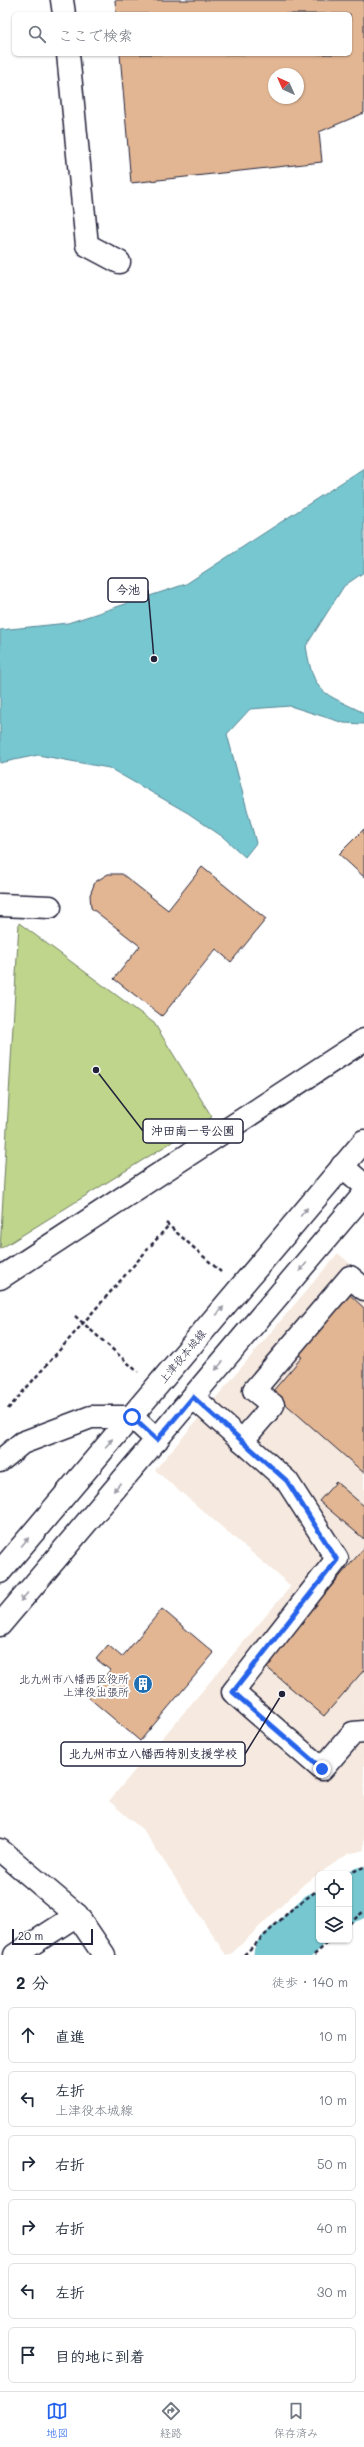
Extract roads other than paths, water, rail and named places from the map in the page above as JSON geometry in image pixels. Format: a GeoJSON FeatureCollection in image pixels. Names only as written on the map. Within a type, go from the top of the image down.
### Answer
{"type":"FeatureCollection","features":[{"type":"Feature","properties":{"kind":"street"},"geometry":{"type":"LineString","coordinates":[[62,0],[64,12]]}},
{"type":"Feature","properties":{"kind":"street"},"geometry":{"type":"LineString","coordinates":[[68,56],[87,245],[119,262]]}},
{"type":"Feature","properties":{"kind":"street"},"geometry":{"type":"LineString","coordinates":[[0,905],[50,907]]}},
{"type":"Feature","properties":{"kind":"street"},"geometry":{"type":"LineString","coordinates":[[0,1278],[364,1040]]}},
{"type":"Feature","properties":{"kind":"street","name":"上津役本城線"},"geometry":{"type":"LineString","coordinates":[[0,1572],[364,1141]]}},
{"type":"Feature","properties":{"kind":"street"},"geometry":{"type":"LineString","coordinates":[[342,1166],[364,1185]]}},
{"type":"Feature","properties":{"kind":"street"},"geometry":{"type":"LineString","coordinates":[[0,1624],[364,1194]]}},
{"type":"Feature","properties":{"kind":"street"},"geometry":{"type":"LineString","coordinates":[[242,1441],[273,1404],[254,1390],[350,1277],[364,1289]]}},
{"type":"Feature","properties":{"kind":"street"},"geometry":{"type":"LineString","coordinates":[[193,1397],[287,1481],[337,1560],[233,1692],[322,1769],[353,1733],[364,1732]]}},
{"type":"Feature","properties":{"kind":"street"},"geometry":{"type":"LineString","coordinates":[[0,1460],[22,1443],[91,1417],[132,1417],[157,1440]]}},
{"type":"Feature","properties":{"kind":"street"},"geometry":{"type":"LineString","coordinates":[[0,1850],[76,1915],[104,1955]]}},
{"type":"Feature","properties":{"kind":"street"},"geometry":{"type":"LineString","coordinates":[[15,1955],[76,1915]]}},
{"type":"Feature","properties":{"kind":"water"},"geometry":{"type":"Polygon","coordinates":[[[364,468],[364,572],[344,586],[306,646],[309,662],[317,684],[330,696],[364,713],[364,724],[344,723],[290,706],[250,709],[227,734],[256,843],[245,857],[223,837],[188,813],[109,768],[38,755],[0,763],[0,630],[68,623],[186,584],[364,468]]]}},
{"type":"Feature","properties":{"kind":"waterway"},"geometry":{"type":"LineString","coordinates":[[352,1897],[364,1891]]}},
{"type":"Feature","properties":{"kind":"waterway"},"geometry":{"type":"LineString","coordinates":[[278,1955],[316,1919]]}},
{"type":"Feature","properties":{"kind":"place","name":"今池"},"geometry":{"type":"Point","coordinates":[154,659]}},
{"type":"Feature","properties":{"kind":"place","name":"沖田南一号公園"},"geometry":{"type":"Point","coordinates":[96,1070]}},
{"type":"Feature","properties":{"kind":"place","name":"北九州市八幡西区役所 上津役出張所"},"geometry":{"type":"Point","coordinates":[143,1684]}},
{"type":"Feature","properties":{"kind":"place","name":"北九州市立八幡西特別支援学校"},"geometry":{"type":"Point","coordinates":[282,1694]}}]}
